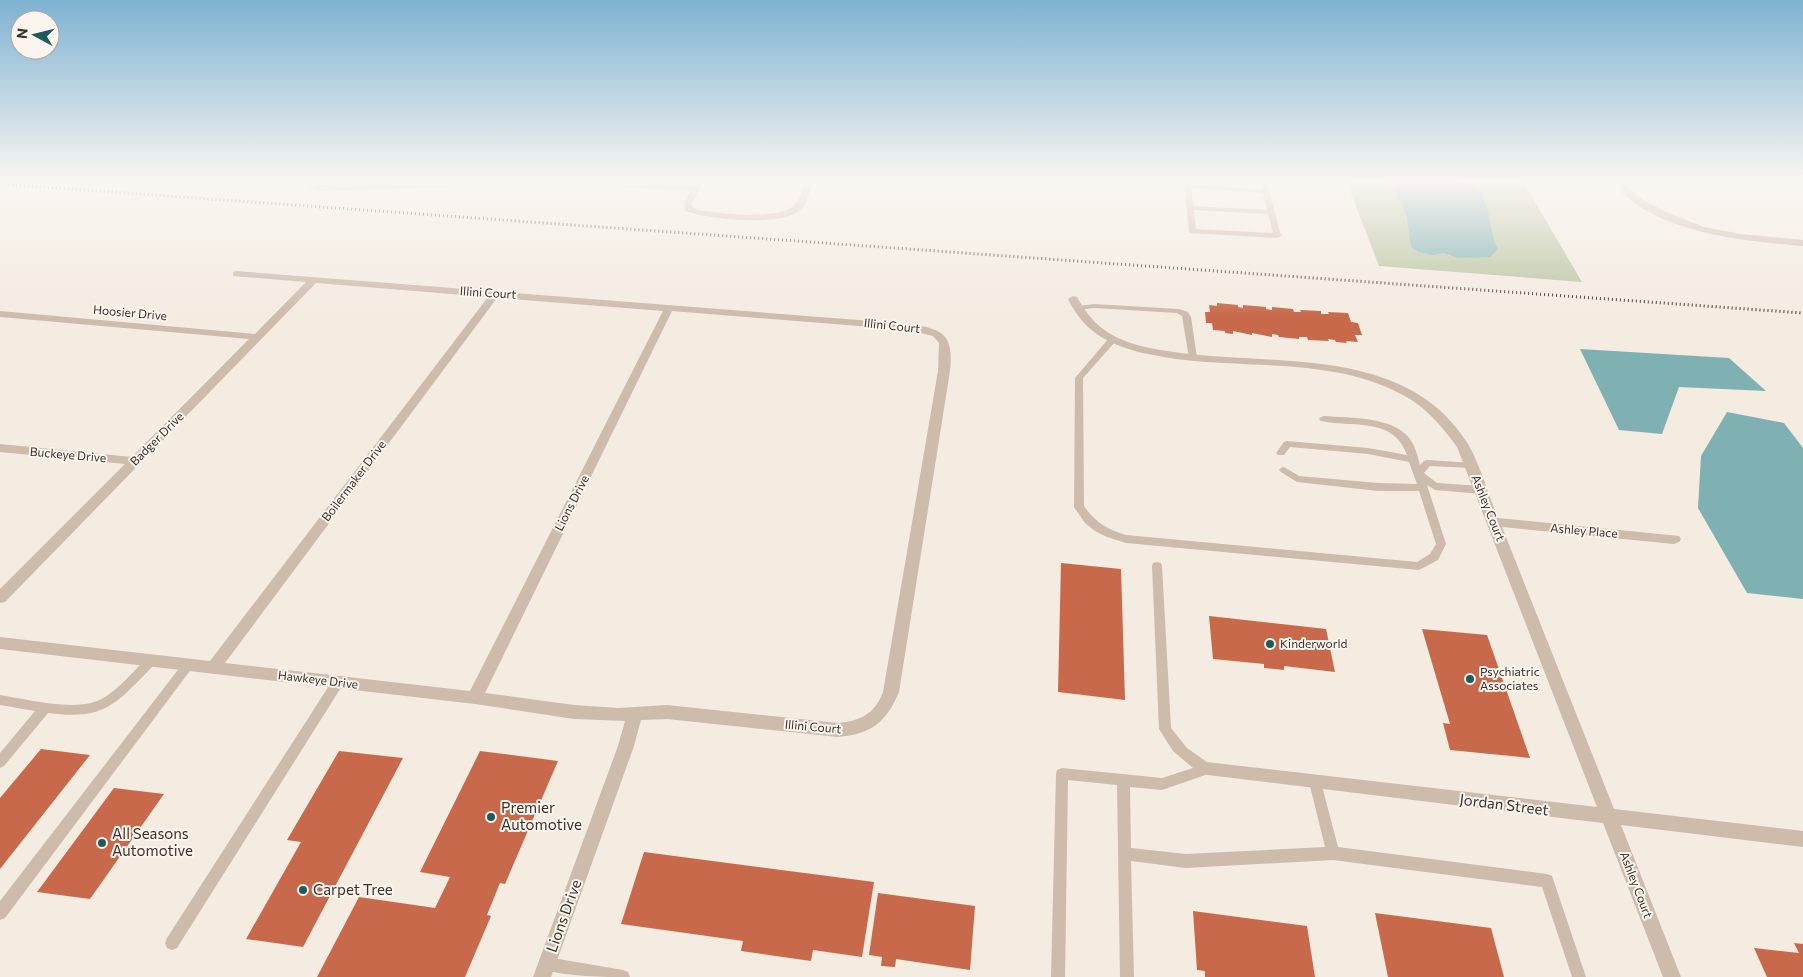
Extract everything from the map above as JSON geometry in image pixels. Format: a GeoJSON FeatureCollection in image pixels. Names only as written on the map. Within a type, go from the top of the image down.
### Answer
{"type":"FeatureCollection","features":[{"type":"Feature","properties":{"kind":"street"},"geometry":{"type":"LineString","coordinates":[[1690,226],[1726,236],[1803,243]]}},
{"type":"Feature","properties":{"kind":"street","name":"Illini Court"},"geometry":{"type":"LineString","coordinates":[[236,274],[924,329],[937,334],[945,342],[948,348],[891,692],[882,711],[865,725],[856,729],[838,730],[667,712],[635,714]]}},
{"type":"Feature","properties":{"kind":"street","name":"Badger Drive"},"geometry":{"type":"LineString","coordinates":[[0,598],[314,280]]}},
{"type":"Feature","properties":{"kind":"street","name":"Boilermaker Drive"},"geometry":{"type":"LineString","coordinates":[[214,668],[495,294]]}},
{"type":"Feature","properties":{"kind":"street","name":"Ashley Court"},"geometry":{"type":"LineString","coordinates":[[1075,304],[1088,323],[1112,340],[1144,350],[1192,358],[1334,369],[1375,378],[1412,395],[1443,420],[1463,446],[1471,465],[1672,977]]}},
{"type":"Feature","properties":{"kind":"street","name":"Lions Drive"},"geometry":{"type":"LineString","coordinates":[[475,698],[670,308]]}},
{"type":"Feature","properties":{"kind":"street","name":"Hoosier Drive"},"geometry":{"type":"LineString","coordinates":[[0,314],[258,337]]}},
{"type":"Feature","properties":{"kind":"street","name":"Buckeye Drive"},"geometry":{"type":"LineString","coordinates":[[0,448],[135,461]]}},
{"type":"Feature","properties":{"kind":"street","name":"Ashley Place"},"geometry":{"type":"LineString","coordinates":[[1494,522],[1674,539]]}},
{"type":"Feature","properties":{"kind":"street","name":"Hawkeye Drive"},"geometry":{"type":"LineString","coordinates":[[0,643],[475,698],[574,712],[618,715],[635,714]]}},
{"type":"Feature","properties":{"kind":"street","name":"Lions Drive"},"geometry":{"type":"LineString","coordinates":[[544,970],[626,746],[635,714]]}},
{"type":"Feature","properties":{"kind":"street","name":"Jordan Street"},"geometry":{"type":"LineString","coordinates":[[1206,769],[1803,840]]}},
{"type":"Feature","properties":{"kind":"lane"},"geometry":{"type":"LineString","coordinates":[[1192,226],[1192,231],[1277,236],[1274,226]]}},
{"type":"Feature","properties":{"kind":"lane"},"geometry":{"type":"LineString","coordinates":[[1075,304],[1179,311],[1185,314],[1187,318],[1192,358]]}},
{"type":"Feature","properties":{"kind":"lane"},"geometry":{"type":"LineString","coordinates":[[1112,340],[1079,378],[1079,507],[1089,522],[1105,534],[1126,539],[1419,566],[1434,557],[1440,544],[1408,443],[1399,432],[1382,424],[1324,419]]}},
{"type":"Feature","properties":{"kind":"lane"},"geometry":{"type":"LineString","coordinates":[[1281,453],[1288,444],[1368,451],[1413,458]]}},
{"type":"Feature","properties":{"kind":"lane"},"geometry":{"type":"LineString","coordinates":[[1418,474],[1427,463],[1471,465]]}},
{"type":"Feature","properties":{"kind":"lane"},"geometry":{"type":"LineString","coordinates":[[1284,470],[1297,479],[1378,488],[1422,488]]}},
{"type":"Feature","properties":{"kind":"lane"},"geometry":{"type":"LineString","coordinates":[[1418,474],[1435,486],[1481,490]]}},
{"type":"Feature","properties":{"kind":"lane"},"geometry":{"type":"LineString","coordinates":[[1156,566],[1165,729],[1179,750],[1206,769]]}},
{"type":"Feature","properties":{"kind":"lane"},"geometry":{"type":"LineString","coordinates":[[2,704],[82,710],[103,705],[117,695],[150,661]]}},
{"type":"Feature","properties":{"kind":"lane"},"geometry":{"type":"LineString","coordinates":[[0,913],[188,665]]}},
{"type":"Feature","properties":{"kind":"lane"},"geometry":{"type":"LineString","coordinates":[[172,943],[338,682]]}},
{"type":"Feature","properties":{"kind":"lane"},"geometry":{"type":"LineString","coordinates":[[0,762],[46,706]]}},
{"type":"Feature","properties":{"kind":"lane"},"geometry":{"type":"LineString","coordinates":[[1058,977],[1062,774],[1162,784],[1206,769]]}},
{"type":"Feature","properties":{"kind":"lane"},"geometry":{"type":"LineString","coordinates":[[1123,781],[1127,977]]}},
{"type":"Feature","properties":{"kind":"lane"},"geometry":{"type":"LineString","coordinates":[[1315,782],[1333,853]]}},
{"type":"Feature","properties":{"kind":"lane"},"geometry":{"type":"LineString","coordinates":[[1125,854],[1186,861],[1333,853],[1547,881],[1579,977]]}},
{"type":"Feature","properties":{"kind":"lane"},"geometry":{"type":"LineString","coordinates":[[544,970],[623,977]]}},
{"type":"Feature","properties":{"kind":"green space"},"geometry":{"type":"Polygon","coordinates":[[[1363,226],[1549,226],[1582,282],[1379,266],[1363,226]]]}},
{"type":"Feature","properties":{"kind":"water"},"geometry":{"type":"Polygon","coordinates":[[[1408,226],[1491,226],[1493,238],[1498,249],[1490,257],[1458,258],[1444,253],[1432,255],[1419,252],[1411,247],[1408,226]]]}},
{"type":"Feature","properties":{"kind":"water"},"geometry":{"type":"Polygon","coordinates":[[[1580,349],[1729,358],[1766,391],[1679,387],[1662,434],[1619,430],[1580,349]]]}},
{"type":"Feature","properties":{"kind":"water"},"geometry":{"type":"Polygon","coordinates":[[[1727,412],[1784,423],[1803,448],[1803,599],[1747,593],[1698,508],[1701,456],[1727,412]]]}},
{"type":"Feature","properties":{"kind":"building"},"geometry":{"type":"Polygon","coordinates":[[[1217,303],[1238,305],[1238,307],[1243,308],[1243,305],[1266,307],[1266,309],[1272,310],[1272,307],[1293,309],[1294,312],[1301,312],[1300,310],[1321,311],[1321,314],[1329,314],[1328,312],[1348,313],[1351,322],[1358,323],[1362,335],[1355,335],[1358,342],[1346,341],[1347,343],[1328,339],[1329,341],[1308,340],[1307,337],[1299,337],[1299,339],[1279,337],[1272,334],[1272,337],[1233,331],[1233,334],[1225,333],[1225,331],[1213,330],[1212,323],[1206,323],[1205,312],[1210,312],[1209,305],[1217,306],[1217,303]]]}},
{"type":"Feature","properties":{"kind":"building"},"geometry":{"type":"Polygon","coordinates":[[[1061,563],[1121,569],[1125,700],[1058,692],[1061,563]]]}},
{"type":"Feature","properties":{"kind":"building","name":"Kinderworld"},"geometry":{"type":"Polygon","coordinates":[[[1209,616],[1326,629],[1335,672],[1284,666],[1284,670],[1264,668],[1264,664],[1213,659],[1209,616]]]}},
{"type":"Feature","properties":{"kind":"building","name":"Psychiatric Associates"},"geometry":{"type":"Polygon","coordinates":[[[1422,629],[1487,635],[1530,758],[1450,750],[1443,723],[1450,724],[1422,629]]]}},
{"type":"Feature","properties":{"kind":"building"},"geometry":{"type":"Polygon","coordinates":[[[41,749],[90,755],[0,869],[0,798],[41,749]]]}},
{"type":"Feature","properties":{"kind":"building","name":"Carpet Tree"},"geometry":{"type":"Polygon","coordinates":[[[339,751],[403,758],[303,947],[246,939],[301,842],[287,840],[339,751]]]}},
{"type":"Feature","properties":{"kind":"building","name":"Premier Automotive"},"geometry":{"type":"Polygon","coordinates":[[[480,751],[558,761],[505,884],[500,883],[487,915],[491,916],[465,977],[317,977],[359,897],[435,908],[450,877],[420,872],[480,751]]]}},
{"type":"Feature","properties":{"kind":"building","name":"All Seasons Automotive"},"geometry":{"type":"Polygon","coordinates":[[[114,788],[164,794],[90,899],[37,892],[114,788]]]}},
{"type":"Feature","properties":{"kind":"building"},"geometry":{"type":"Polygon","coordinates":[[[644,852],[874,882],[862,957],[813,950],[811,961],[741,951],[743,941],[621,924],[644,852]]]}},
{"type":"Feature","properties":{"kind":"building"},"geometry":{"type":"Polygon","coordinates":[[[878,893],[975,906],[970,970],[896,959],[895,967],[881,966],[882,957],[869,955],[878,893]]]}},
{"type":"Feature","properties":{"kind":"building"},"geometry":{"type":"Polygon","coordinates":[[[1193,911],[1307,926],[1315,977],[1205,977],[1205,971],[1197,970],[1193,911]]]}},
{"type":"Feature","properties":{"kind":"building"},"geometry":{"type":"Polygon","coordinates":[[[1375,913],[1491,928],[1504,977],[1388,977],[1375,913]]]}},
{"type":"Feature","properties":{"kind":"building"},"geometry":{"type":"Polygon","coordinates":[[[1794,943],[1803,944],[1803,977],[1767,977],[1754,948],[1799,953],[1794,943]]]}},
{"type":"Feature","properties":{"kind":"railway"},"geometry":{"type":"LineString","coordinates":[[581,226],[1803,313]]}},
{"type":"Feature","properties":{"kind":"place","name":"Kinderworld"},"geometry":{"type":"Point","coordinates":[1270,644]}},
{"type":"Feature","properties":{"kind":"place","name":"Psychiatric Associates"},"geometry":{"type":"Point","coordinates":[1470,679]}},
{"type":"Feature","properties":{"kind":"place","name":"Premier Automotive"},"geometry":{"type":"Point","coordinates":[491,817]}},
{"type":"Feature","properties":{"kind":"place","name":"All Seasons Automotive"},"geometry":{"type":"Point","coordinates":[102,843]}},
{"type":"Feature","properties":{"kind":"place","name":"Carpet Tree"},"geometry":{"type":"Point","coordinates":[303,890]}}]}
